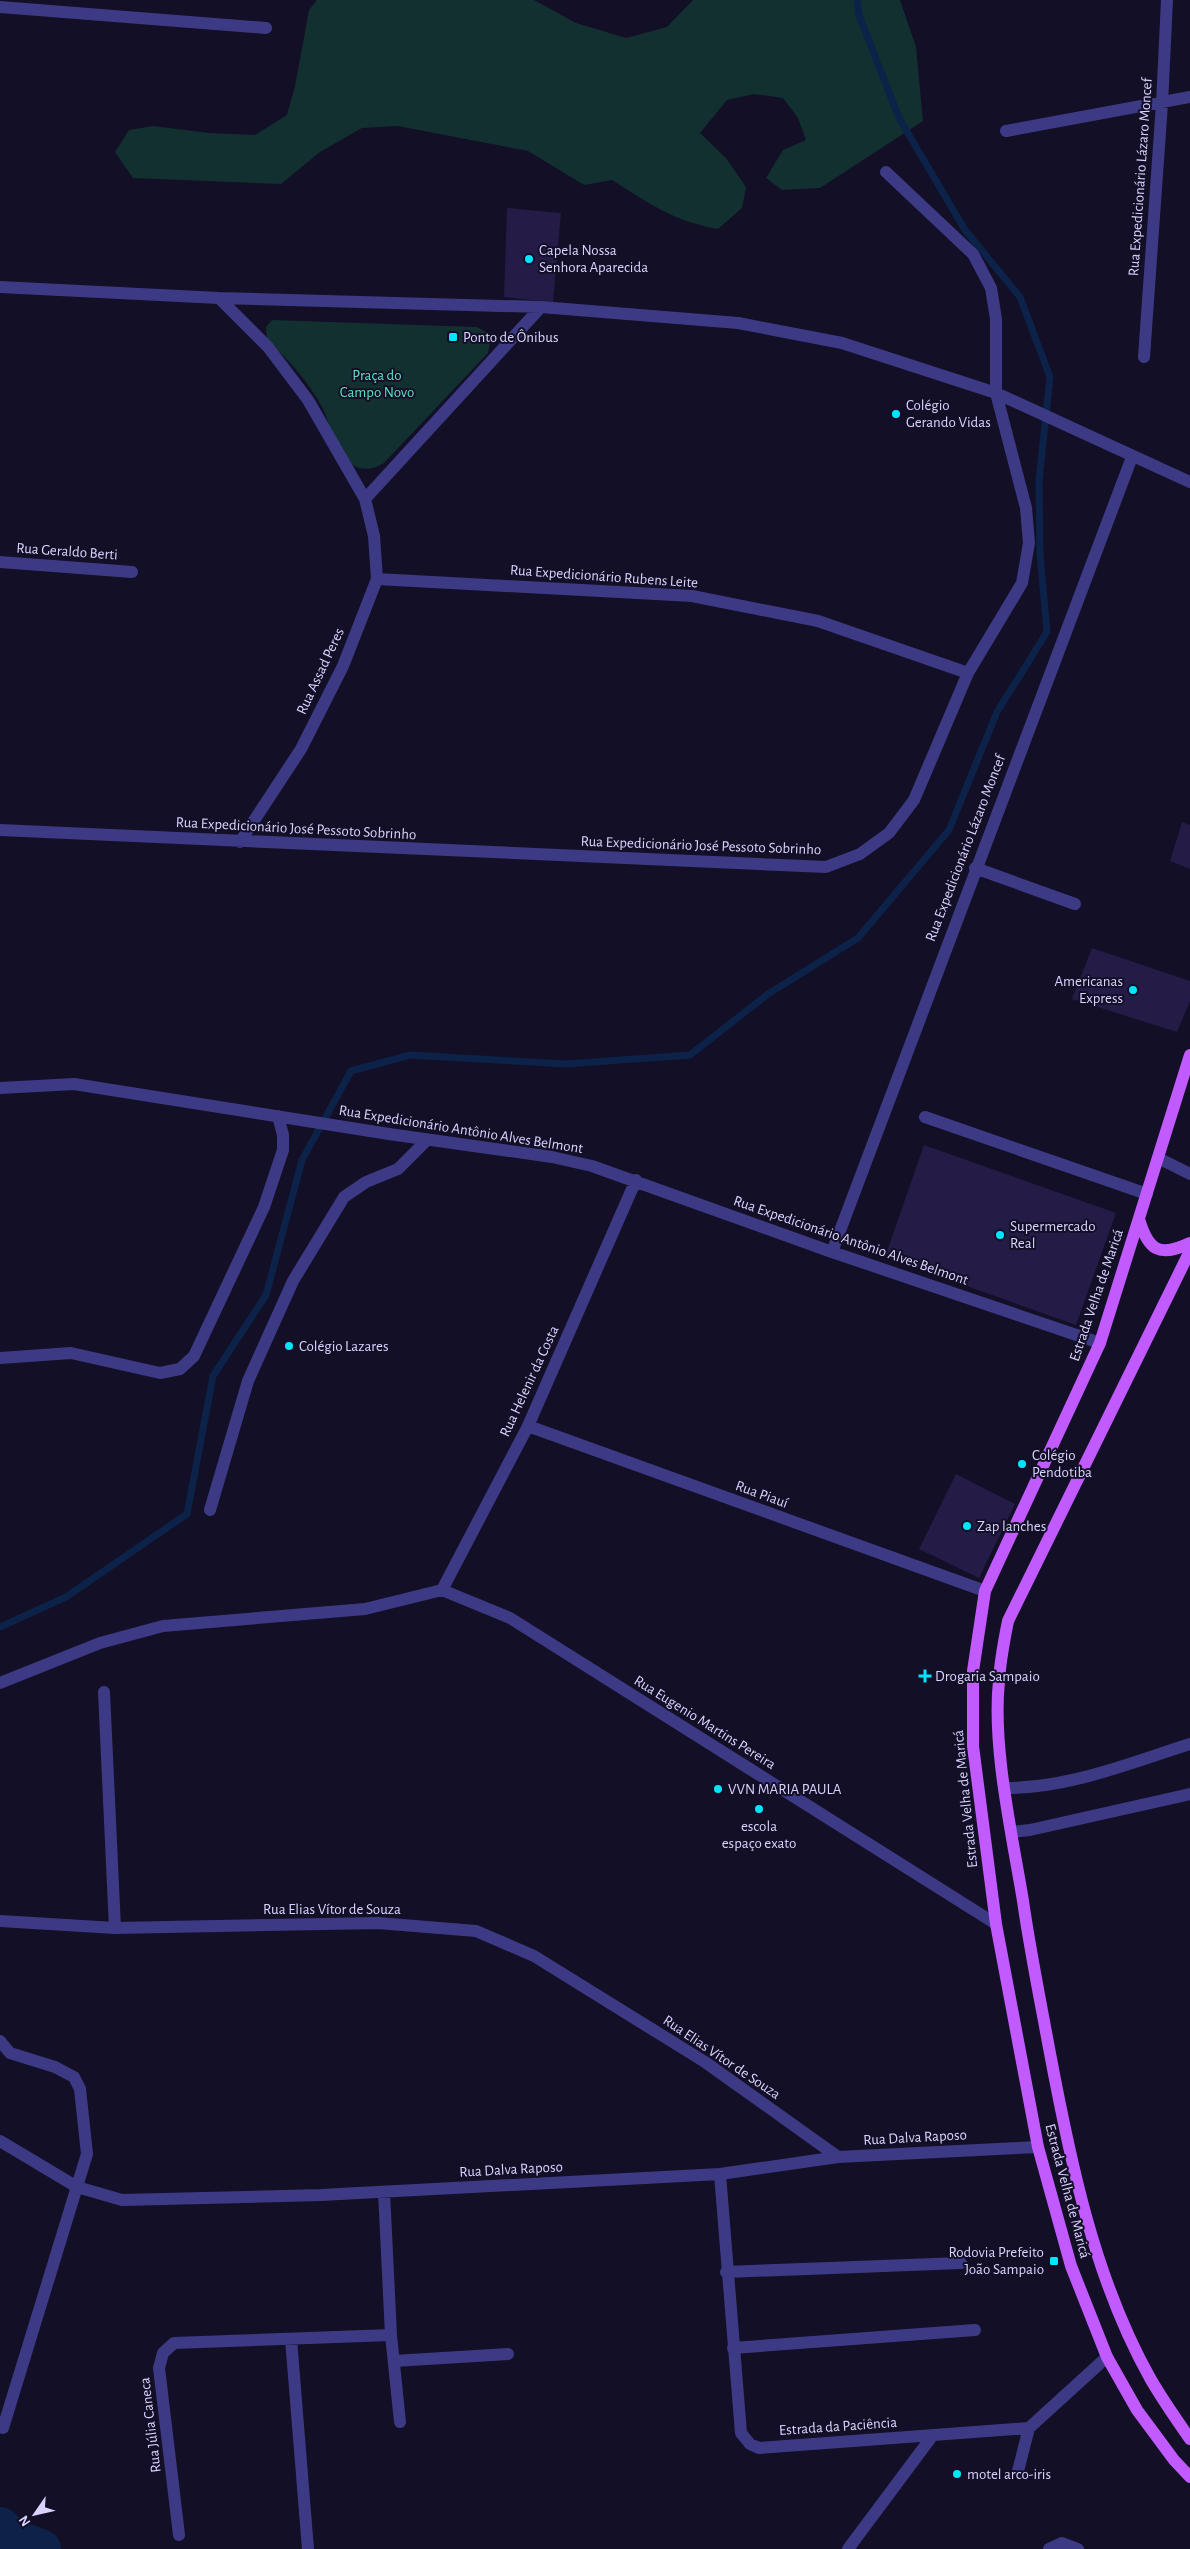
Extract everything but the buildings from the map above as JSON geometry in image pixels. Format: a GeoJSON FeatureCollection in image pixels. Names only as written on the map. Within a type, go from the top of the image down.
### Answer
{"type":"FeatureCollection","features":[{"type":"Feature","properties":{"kind":"main road","name":"Estrada Velha de Maricá"},"geometry":{"type":"LineString","coordinates":[[1190,1055],[1100,1343],[985,1591],[973,1671],[973,1746],[996,1924],[1038,2147],[1071,2266],[1107,2357],[1137,2410],[1174,2460],[1190,2477]]}},
{"type":"Feature","properties":{"kind":"main road"},"geometry":{"type":"LineString","coordinates":[[1139,1219],[1145,1238],[1154,1248],[1171,1250],[1190,1244]]}},
{"type":"Feature","properties":{"kind":"main road","name":"Estrada Velha de Maricá"},"geometry":{"type":"LineString","coordinates":[[1190,1251],[1008,1622],[998,1682],[999,1731],[1005,1788],[1027,1932],[1058,2096],[1080,2194],[1106,2276],[1128,2334],[1150,2377],[1190,2439]]}},
{"type":"Feature","properties":{"kind":"street","name":"Rua Expedicionário Lázaro Moncef"},"geometry":{"type":"LineString","coordinates":[[1144,357],[1162,104],[1167,0]]}},
{"type":"Feature","properties":{"kind":"street"},"geometry":{"type":"LineString","coordinates":[[0,7],[266,28]]}},
{"type":"Feature","properties":{"kind":"street"},"geometry":{"type":"LineString","coordinates":[[1006,131],[1190,98]]}},
{"type":"Feature","properties":{"kind":"street","name":"Rua Expedicionário José Pessoto Sobrinho"},"geometry":{"type":"LineString","coordinates":[[0,830],[826,867],[860,854],[889,834],[914,800],[968,673],[1022,583],[1029,543],[1026,508],[996,393],[996,319],[991,288],[973,254],[886,172]]}},
{"type":"Feature","properties":{"kind":"street"},"geometry":{"type":"LineString","coordinates":[[0,287],[219,298],[541,307],[738,323],[842,343],[996,393],[1190,482]]}},
{"type":"Feature","properties":{"kind":"street","name":"Rua Assad Peres"},"geometry":{"type":"LineString","coordinates":[[219,298],[268,347],[308,400],[365,499],[374,536],[378,579],[343,666],[301,749],[240,842]]}},
{"type":"Feature","properties":{"kind":"street"},"geometry":{"type":"LineString","coordinates":[[365,499],[541,307]]}},
{"type":"Feature","properties":{"kind":"street","name":"Rua Expedicionário Lázaro Moncef"},"geometry":{"type":"LineString","coordinates":[[832,1252],[975,868],[1132,457]]}},
{"type":"Feature","properties":{"kind":"street","name":"Rua Geraldo Berti"},"geometry":{"type":"LineString","coordinates":[[0,562],[132,572]]}},
{"type":"Feature","properties":{"kind":"street","name":"Rua Expedicionário Rubens Leite"},"geometry":{"type":"LineString","coordinates":[[378,579],[692,596],[818,621],[968,673]]}},
{"type":"Feature","properties":{"kind":"street"},"geometry":{"type":"LineString","coordinates":[[975,868],[1075,904]]}},
{"type":"Feature","properties":{"kind":"street","name":"Rua Expedicionário Antônio Alves Belmont"},"geometry":{"type":"LineString","coordinates":[[0,1088],[74,1084],[427,1140],[552,1157],[592,1166],[636,1180],[832,1252],[1100,1343]]}},
{"type":"Feature","properties":{"kind":"street"},"geometry":{"type":"LineString","coordinates":[[0,1358],[71,1354],[160,1373],[180,1369],[194,1356],[264,1207],[283,1150],[283,1117]]}},
{"type":"Feature","properties":{"kind":"street"},"geometry":{"type":"LineString","coordinates":[[925,1117],[1147,1194]]}},
{"type":"Feature","properties":{"kind":"street"},"geometry":{"type":"LineString","coordinates":[[210,1510],[248,1381],[294,1281],[344,1196],[366,1182],[398,1169],[427,1140]]}},
{"type":"Feature","properties":{"kind":"street"},"geometry":{"type":"LineString","coordinates":[[1158,1158],[1190,1174]]}},
{"type":"Feature","properties":{"kind":"street","name":"Rua Helenir da Costa"},"geometry":{"type":"LineString","coordinates":[[442,1590],[528,1426],[636,1180]]}},
{"type":"Feature","properties":{"kind":"street","name":"Rua Piauí"},"geometry":{"type":"LineString","coordinates":[[528,1426],[985,1591]]}},
{"type":"Feature","properties":{"kind":"street"},"geometry":{"type":"LineString","coordinates":[[0,1683],[100,1643],[163,1626],[365,1609],[442,1590]]}},
{"type":"Feature","properties":{"kind":"street","name":"Rua Eugenio Martins Pereira"},"geometry":{"type":"LineString","coordinates":[[442,1590],[510,1618],[996,1924]]}},
{"type":"Feature","properties":{"kind":"street"},"geometry":{"type":"LineString","coordinates":[[104,1692],[115,1928]]}},
{"type":"Feature","properties":{"kind":"street"},"geometry":{"type":"LineString","coordinates":[[1005,1788],[1024,1788],[1079,1780],[1190,1744]]}},
{"type":"Feature","properties":{"kind":"street"},"geometry":{"type":"LineString","coordinates":[[1012,1832],[1030,1830],[1190,1794]]}},
{"type":"Feature","properties":{"kind":"street","name":"Rua Elias Vítor de Souza"},"geometry":{"type":"LineString","coordinates":[[0,1921],[115,1928],[378,1923],[476,1931],[534,1956],[705,2062],[838,2157]]}},
{"type":"Feature","properties":{"kind":"street"},"geometry":{"type":"LineString","coordinates":[[0,2041],[10,2053],[55,2067],[74,2077],[80,2089],[87,2154],[3,2428]]}},
{"type":"Feature","properties":{"kind":"street","name":"Rua Dalva Raposo"},"geometry":{"type":"LineString","coordinates":[[0,2141],[78,2187],[122,2200],[384,2192],[720,2174],[838,2157],[1038,2147]]}},
{"type":"Feature","properties":{"kind":"street","name":"Estrada da Paciência"},"geometry":{"type":"LineString","coordinates":[[720,2174],[726,2272],[741,2433],[750,2444],[759,2448],[1029,2428]]}},
{"type":"Feature","properties":{"kind":"street"},"geometry":{"type":"LineString","coordinates":[[384,2192],[391,2335],[400,2422]]}},
{"type":"Feature","properties":{"kind":"street"},"geometry":{"type":"LineString","coordinates":[[726,2272],[961,2263]]}},
{"type":"Feature","properties":{"kind":"street"},"geometry":{"type":"LineString","coordinates":[[733,2348],[975,2330]]}},
{"type":"Feature","properties":{"kind":"street","name":"Rua Júlia Caneca"},"geometry":{"type":"LineString","coordinates":[[179,2535],[159,2368],[163,2353],[174,2343],[391,2335]]}},
{"type":"Feature","properties":{"kind":"street"},"geometry":{"type":"LineString","coordinates":[[291,2339],[308,2549]]}},
{"type":"Feature","properties":{"kind":"street"},"geometry":{"type":"LineString","coordinates":[[394,2360],[508,2354]]}},
{"type":"Feature","properties":{"kind":"street"},"geometry":{"type":"LineString","coordinates":[[1018,2471],[1029,2428],[1107,2357]]}},
{"type":"Feature","properties":{"kind":"street"},"geometry":{"type":"LineString","coordinates":[[848,2549],[933,2435]]}},
{"type":"Feature","properties":{"kind":"street"},"geometry":{"type":"LineString","coordinates":[[1050,2549],[1062,2543],[1078,2549]]}},
{"type":"Feature","properties":{"kind":"green space"},"geometry":{"type":"Polygon","coordinates":[[[317,0],[534,0],[576,23],[626,38],[667,27],[693,0],[900,0],[916,47],[923,121],[820,188],[782,190],[766,178],[783,150],[806,140],[798,118],[783,98],[754,94],[727,100],[700,133],[726,158],[746,187],[742,208],[718,229],[702,226],[662,210],[612,180],[584,185],[528,151],[398,126],[362,128],[320,152],[281,184],[133,178],[115,152],[129,130],[153,126],[209,133],[255,135],[287,115],[295,86],[309,10],[317,0]]]}},
{"type":"Feature","properties":{"kind":"green space","name":"Praça do Campo Novo"},"geometry":{"type":"Polygon","coordinates":[[[272,320],[477,327],[486,332],[490,343],[488,353],[384,463],[376,467],[364,469],[346,460],[338,447],[323,409],[311,390],[291,364],[267,340],[266,327],[272,320]]]}},
{"type":"Feature","properties":{"kind":"waterway"},"geometry":{"type":"LineString","coordinates":[[0,1627],[66,1597],[187,1514],[213,1376],[266,1295],[302,1160],[351,1071],[410,1055],[566,1064],[690,1055],[768,994],[858,938],[949,830],[997,712],[1047,632],[1040,554],[1039,481],[1050,377],[1020,297],[965,230],[899,118],[859,15],[857,0]]}},
{"type":"Feature","properties":{"kind":"waterway"},"geometry":{"type":"LineString","coordinates":[[0,2527],[13,2539],[41,2549]]}},
{"type":"Feature","properties":{"kind":"place","name":"Capela Nossa Senhora Aparecida"},"geometry":{"type":"Point","coordinates":[529,259]}},
{"type":"Feature","properties":{"kind":"place","name":"Ponto de Ônibus"},"geometry":{"type":"Point","coordinates":[453,337]}},
{"type":"Feature","properties":{"kind":"place","name":"Colégio Gerando Vidas"},"geometry":{"type":"Point","coordinates":[896,414]}},
{"type":"Feature","properties":{"kind":"place","name":"Americanas Express"},"geometry":{"type":"Point","coordinates":[1133,990]}},
{"type":"Feature","properties":{"kind":"place","name":"Supermercado Real"},"geometry":{"type":"Point","coordinates":[1000,1235]}},
{"type":"Feature","properties":{"kind":"place","name":"Colégio Lazares"},"geometry":{"type":"Point","coordinates":[289,1346]}},
{"type":"Feature","properties":{"kind":"place","name":"Colégio Pendotiba"},"geometry":{"type":"Point","coordinates":[1022,1464]}},
{"type":"Feature","properties":{"kind":"place","name":"Zap lanches"},"geometry":{"type":"Point","coordinates":[967,1526]}},
{"type":"Feature","properties":{"kind":"place","name":"Drogaria Sampaio"},"geometry":{"type":"Point","coordinates":[925,1676]}},
{"type":"Feature","properties":{"kind":"place","name":"VVN MARIA PAULA"},"geometry":{"type":"Point","coordinates":[718,1789]}},
{"type":"Feature","properties":{"kind":"place","name":"escola espaço exato"},"geometry":{"type":"Point","coordinates":[759,1809]}},
{"type":"Feature","properties":{"kind":"place","name":"Rodovia Prefeito João Sampaio"},"geometry":{"type":"Point","coordinates":[1054,2261]}},
{"type":"Feature","properties":{"kind":"place","name":"motel arco-iris"},"geometry":{"type":"Point","coordinates":[957,2474]}}]}
